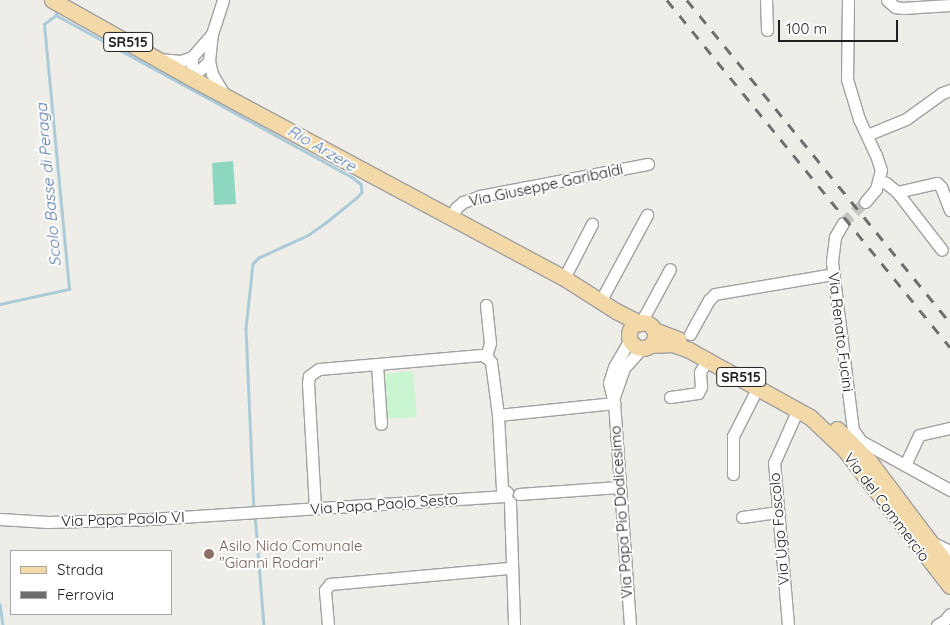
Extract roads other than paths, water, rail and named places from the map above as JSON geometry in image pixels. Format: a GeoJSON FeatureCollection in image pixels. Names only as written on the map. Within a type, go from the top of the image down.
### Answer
{"type":"FeatureCollection","features":[{"type":"Feature","properties":{"kind":"main road","name":"Via Giuseppe Garibaldi"},"geometry":{"type":"LineString","coordinates":[[57,3],[191,78],[564,278],[619,313],[642,335],[676,345],[707,360],[828,426]]}},
{"type":"Feature","properties":{"kind":"main road","name":"Via Giuseppe Garibaldi"},"geometry":{"type":"LineString","coordinates":[[642,335],[687,337],[771,387],[828,426]]}},
{"type":"Feature","properties":{"kind":"main road","name":"Via del Commercio"},"geometry":{"type":"LineString","coordinates":[[828,426],[870,462],[950,568]]}},
{"type":"Feature","properties":{"kind":"main road","name":"Via del Commercio"},"geometry":{"type":"LineString","coordinates":[[828,426],[950,586]]}},
{"type":"Feature","properties":{"kind":"street"},"geometry":{"type":"LineString","coordinates":[[223,0],[212,34],[209,61],[212,74],[224,94]]}},
{"type":"Feature","properties":{"kind":"street"},"geometry":{"type":"LineString","coordinates":[[766,0],[767,30]]}},
{"type":"Feature","properties":{"kind":"street"},"geometry":{"type":"LineString","coordinates":[[848,0],[846,78],[850,95],[880,165],[880,181],[865,202]]}},
{"type":"Feature","properties":{"kind":"street"},"geometry":{"type":"LineString","coordinates":[[887,0],[895,7],[903,8],[950,5]]}},
{"type":"Feature","properties":{"kind":"street"},"geometry":{"type":"LineString","coordinates":[[159,59],[182,61],[192,57],[212,34]]}},
{"type":"Feature","properties":{"kind":"street"},"geometry":{"type":"LineString","coordinates":[[191,78],[192,57]]}},
{"type":"Feature","properties":{"kind":"street"},"geometry":{"type":"LineString","coordinates":[[191,78],[209,61]]}},
{"type":"Feature","properties":{"kind":"street"},"geometry":{"type":"LineString","coordinates":[[867,135],[906,120],[940,94],[950,90]]}},
{"type":"Feature","properties":{"kind":"street","name":"Via Giuseppe Garibaldi"},"geometry":{"type":"LineString","coordinates":[[451,217],[456,208],[463,202],[480,196],[648,164]]}},
{"type":"Feature","properties":{"kind":"street"},"geometry":{"type":"LineString","coordinates":[[880,181],[886,183],[897,192],[942,250]]}},
{"type":"Feature","properties":{"kind":"street"},"geometry":{"type":"LineString","coordinates":[[897,192],[936,183],[941,187],[950,210]]}},
{"type":"Feature","properties":{"kind":"street"},"geometry":{"type":"LineString","coordinates":[[601,300],[647,215]]}},
{"type":"Feature","properties":{"kind":"street","name":"Via Renato Fucini"},"geometry":{"type":"LineString","coordinates":[[843,223],[834,244],[833,274],[852,424],[855,434],[861,441],[905,465]]}},
{"type":"Feature","properties":{"kind":"street"},"geometry":{"type":"LineString","coordinates":[[564,278],[592,224]]}},
{"type":"Feature","properties":{"kind":"street","name":"Via Papa Pio Dodicesimo"},"geometry":{"type":"LineString","coordinates":[[630,625],[613,401],[624,368],[642,335],[646,315],[670,269]]}},
{"type":"Feature","properties":{"kind":"street"},"geometry":{"type":"LineString","coordinates":[[687,337],[709,300],[715,294],[833,274]]}},
{"type":"Feature","properties":{"kind":"street"},"geometry":{"type":"LineString","coordinates":[[486,305],[490,343],[486,357]]}},
{"type":"Feature","properties":{"kind":"street"},"geometry":{"type":"LineString","coordinates":[[315,508],[309,376],[319,369],[481,355],[486,357],[492,362],[498,415],[502,489],[511,496],[511,568],[514,625]]}},
{"type":"Feature","properties":{"kind":"street"},"geometry":{"type":"LineString","coordinates":[[670,397],[698,393],[701,387],[700,372],[707,360]]}},
{"type":"Feature","properties":{"kind":"street"},"geometry":{"type":"LineString","coordinates":[[377,365],[381,424]]}},
{"type":"Feature","properties":{"kind":"street"},"geometry":{"type":"LineString","coordinates":[[733,474],[732,436],[758,387]]}},
{"type":"Feature","properties":{"kind":"street"},"geometry":{"type":"LineString","coordinates":[[498,415],[613,401]]}},
{"type":"Feature","properties":{"kind":"street","name":"Via Ugo Foscolo"},"geometry":{"type":"LineString","coordinates":[[788,625],[777,512],[775,457],[798,409]]}},
{"type":"Feature","properties":{"kind":"street"},"geometry":{"type":"LineString","coordinates":[[950,428],[919,435],[905,465],[950,490]]}},
{"type":"Feature","properties":{"kind":"street","name":"Via Papa Paolo Sesto"},"geometry":{"type":"LineString","coordinates":[[246,513],[619,487]]}},
{"type":"Feature","properties":{"kind":"street"},"geometry":{"type":"LineString","coordinates":[[742,517],[777,512]]}},
{"type":"Feature","properties":{"kind":"street","name":"Via Papa Paolo VI"},"geometry":{"type":"LineString","coordinates":[[0,519],[48,522],[150,519],[246,513]]}},
{"type":"Feature","properties":{"kind":"street"},"geometry":{"type":"LineString","coordinates":[[931,542],[950,551]]}},
{"type":"Feature","properties":{"kind":"street"},"geometry":{"type":"LineString","coordinates":[[328,625],[325,590],[330,584],[511,568]]}},
{"type":"Feature","properties":{"kind":"street"},"geometry":{"type":"LineString","coordinates":[[937,625],[950,614]]}},
{"type":"Feature","properties":{"kind":"waterway","name":"Rio Arzere"},"geometry":{"type":"LineString","coordinates":[[58,9],[56,15],[352,177],[361,184],[362,192],[358,197],[326,223],[309,235],[259,258],[253,264],[246,328],[254,509]]}},
{"type":"Feature","properties":{"kind":"waterway","name":"Scolo Basse di Peraga"},"geometry":{"type":"LineString","coordinates":[[0,304],[69,289],[44,24],[56,15]]}},
{"type":"Feature","properties":{"kind":"waterway","name":"Rio Arzere"},"geometry":{"type":"LineString","coordinates":[[255,514],[264,625]]}},
{"type":"Feature","properties":{"kind":"waterway","name":"Scolo Basse di Peraga"},"geometry":{"type":"LineString","coordinates":[[0,604],[3,625]]}},
{"type":"Feature","properties":{"kind":"tunnel"},"geometry":{"type":"LineString","coordinates":[[843,223],[865,202]]}},
{"type":"Feature","properties":{"kind":"railway"},"geometry":{"type":"LineString","coordinates":[[667,0],[950,347]]}},
{"type":"Feature","properties":{"kind":"railway"},"geometry":{"type":"LineString","coordinates":[[687,0],[950,322]]}},
{"type":"Feature","properties":{"kind":"place","name":"Asilo Nido Comunale \"Gianni Rodari\""},"geometry":{"type":"Point","coordinates":[209,554]}}]}
